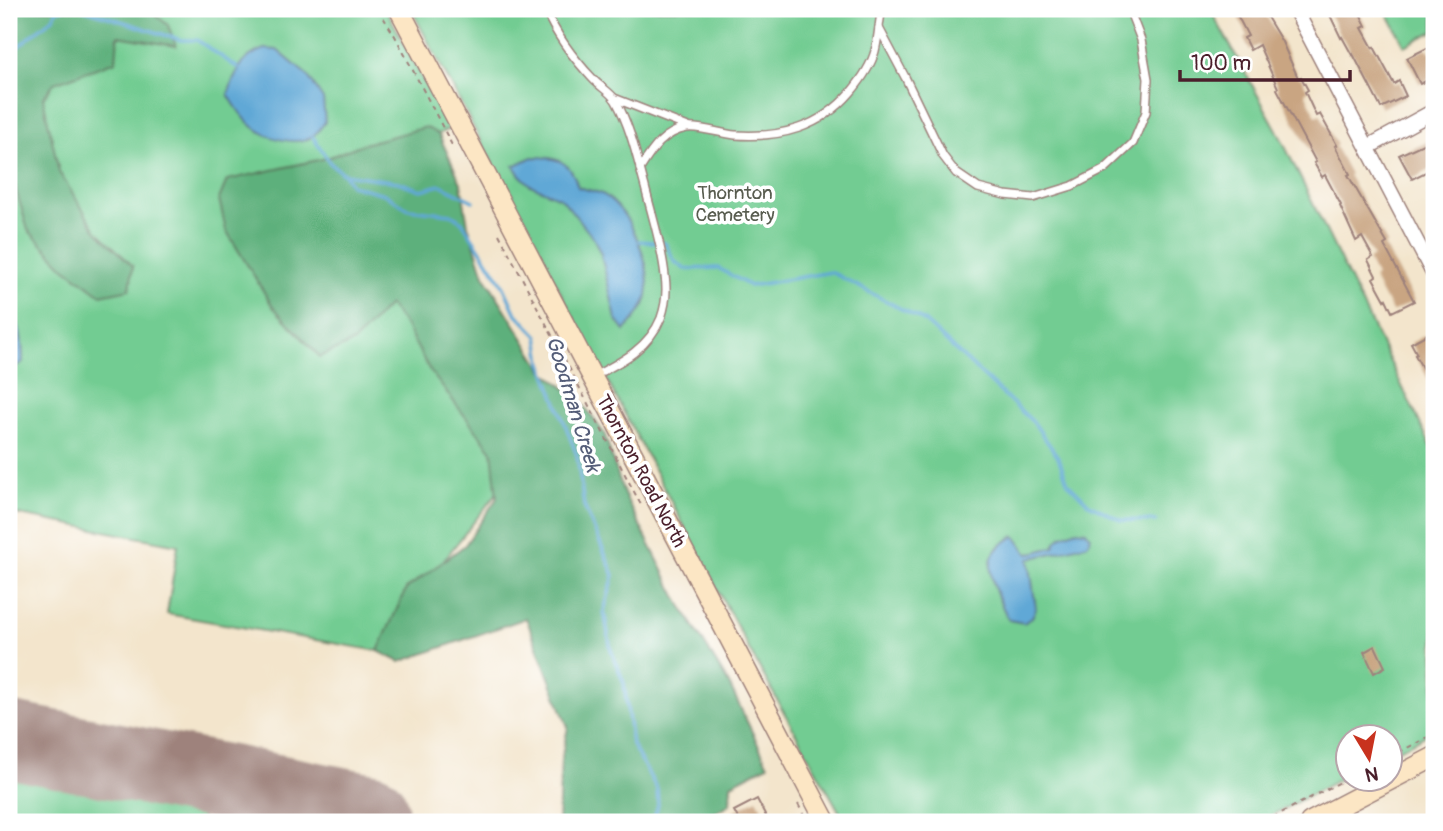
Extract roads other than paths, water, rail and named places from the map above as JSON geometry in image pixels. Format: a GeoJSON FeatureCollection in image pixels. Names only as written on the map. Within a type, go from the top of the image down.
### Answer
{"type":"FeatureCollection","features":[{"type":"Feature","properties":{"kind":"main road","name":"Thornton Road North"},"geometry":{"type":"LineString","coordinates":[[399,9],[826,822]]}},
{"type":"Feature","properties":{"kind":"main road"},"geometry":{"type":"LineString","coordinates":[[1310,822],[1434,757]]}},
{"type":"Feature","properties":{"kind":"street"},"geometry":{"type":"LineString","coordinates":[[1295,9],[1434,275]]}},
{"type":"Feature","properties":{"kind":"street"},"geometry":{"type":"LineString","coordinates":[[1368,147],[1434,111]]}},
{"type":"Feature","properties":{"kind":"lane"},"geometry":{"type":"LineString","coordinates":[[545,9],[558,36],[575,58],[594,81],[614,98],[688,128],[734,135],[783,133],[799,129],[816,122],[842,102],[862,80],[875,51],[882,10]]}},
{"type":"Feature","properties":{"kind":"lane"},"geometry":{"type":"LineString","coordinates":[[879,28],[943,156],[956,173],[978,188],[1033,198],[1072,186],[1105,169],[1133,143],[1146,112],[1148,79],[1141,40],[1129,9]]}},
{"type":"Feature","properties":{"kind":"lane"},"geometry":{"type":"LineString","coordinates":[[592,377],[622,361],[651,336],[661,318],[666,299],[666,278],[661,250],[632,136],[614,98]]}},
{"type":"Feature","properties":{"kind":"lane"},"geometry":{"type":"LineString","coordinates":[[640,169],[659,142],[688,128]]}},
{"type":"Feature","properties":{"kind":"lane"},"geometry":{"type":"LineString","coordinates":[[1429,822],[1428,820],[1434,817]]}},
{"type":"Feature","properties":{"kind":"water"},"geometry":{"type":"Polygon","coordinates":[[[264,49],[277,50],[307,75],[323,99],[325,122],[309,138],[288,141],[261,132],[247,121],[228,94],[244,61],[264,49]]]}},
{"type":"Feature","properties":{"kind":"water"},"geometry":{"type":"Polygon","coordinates":[[[532,157],[562,162],[572,171],[578,187],[604,195],[623,213],[631,226],[643,254],[648,283],[644,305],[625,331],[616,319],[601,254],[594,239],[562,199],[530,185],[514,166],[532,157]]]}},
{"type":"Feature","properties":{"kind":"water"},"geometry":{"type":"Polygon","coordinates":[[[9,308],[19,327],[23,355],[23,362],[12,369],[9,367],[9,308]]]}},
{"type":"Feature","properties":{"kind":"water"},"geometry":{"type":"Polygon","coordinates":[[[1077,530],[1086,531],[1090,537],[1088,544],[1029,559],[1036,609],[1032,617],[1024,623],[1009,620],[991,575],[992,557],[996,550],[1015,536],[1028,554],[1054,547],[1060,537],[1077,530]]]}},
{"type":"Feature","properties":{"kind":"waterway","name":"Goodman Creek"},"geometry":{"type":"LineString","coordinates":[[9,49],[14,50],[53,18],[57,10],[62,9]]}},
{"type":"Feature","properties":{"kind":"waterway","name":"Goodman Creek"},"geometry":{"type":"LineString","coordinates":[[83,9],[181,40],[197,40],[238,68]]}},
{"type":"Feature","properties":{"kind":"waterway","name":"Goodman Creek"},"geometry":{"type":"LineString","coordinates":[[313,137],[330,163],[344,174],[351,185],[384,194],[409,209],[451,214],[462,222],[502,283],[515,312],[538,336],[542,363],[577,456],[584,506],[614,575],[604,611],[611,650],[624,683],[632,745],[657,789],[658,805],[653,822]]}},
{"type":"Feature","properties":{"kind":"waterway"},"geometry":{"type":"LineString","coordinates":[[344,174],[398,182],[421,190],[441,185],[473,201]]}},
{"type":"Feature","properties":{"kind":"waterway"},"geometry":{"type":"LineString","coordinates":[[639,241],[665,243],[675,262],[685,269],[718,268],[750,286],[831,272],[924,321],[1034,423],[1058,457],[1068,483],[1089,504],[1121,520],[1156,521]]}},
{"type":"Feature","properties":{"kind":"park label","name":"Thornton Cemetery"},"geometry":{"type":"Point","coordinates":[735,204]}}]}
